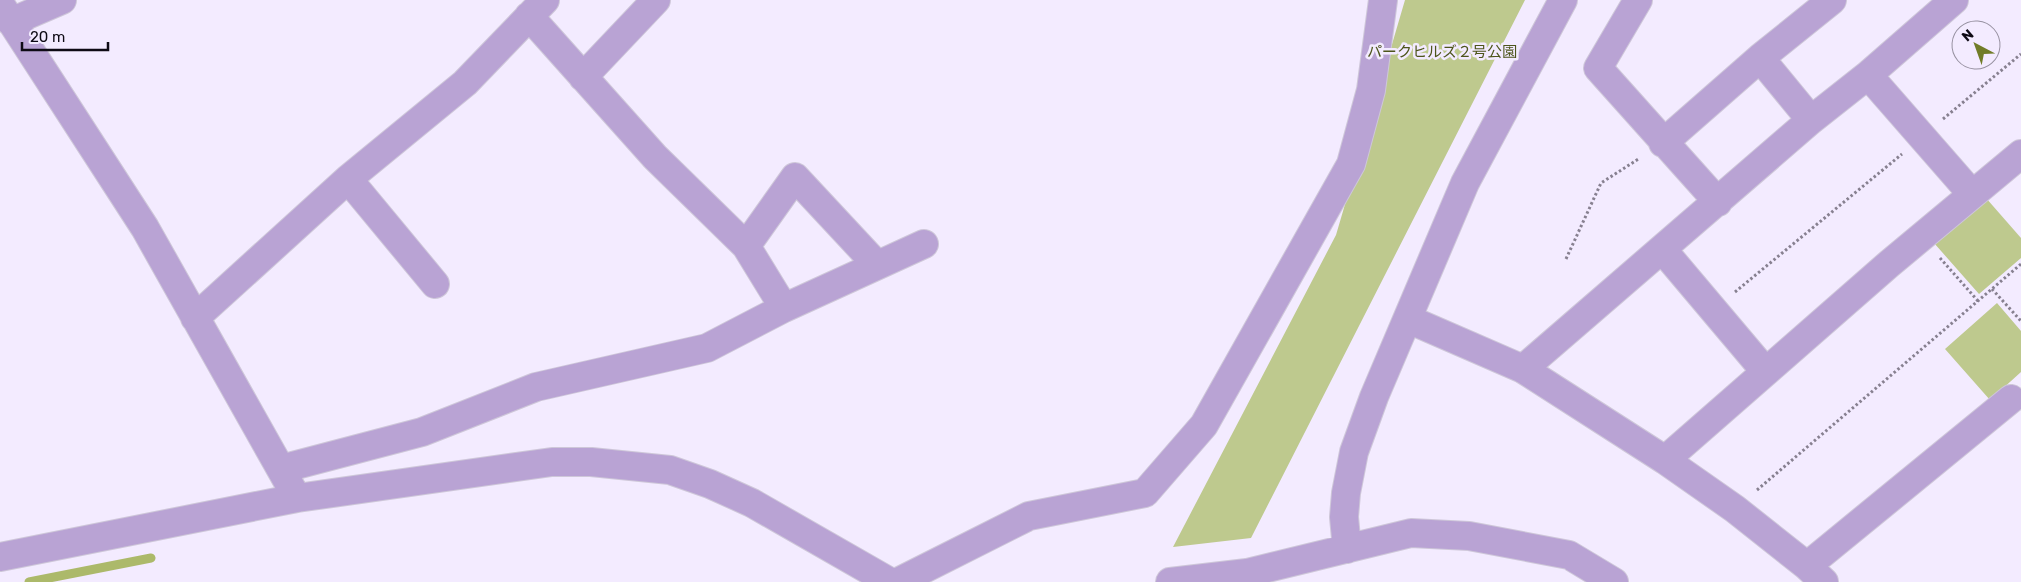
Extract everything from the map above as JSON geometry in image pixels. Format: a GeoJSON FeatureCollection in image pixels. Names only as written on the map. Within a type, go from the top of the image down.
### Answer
{"type":"FeatureCollection","features":[{"type":"Feature","properties":{"kind":"street"},"geometry":{"type":"LineString","coordinates":[[62,0],[6,13],[145,228],[297,498]]}},
{"type":"Feature","properties":{"kind":"street"},"geometry":{"type":"LineString","coordinates":[[583,77],[656,0]]}},
{"type":"Feature","properties":{"kind":"street"},"geometry":{"type":"LineString","coordinates":[[898,582],[1029,516],[1145,493],[1204,424],[1351,164],[1371,90],[1383,0]]}},
{"type":"Feature","properties":{"kind":"street"},"geometry":{"type":"LineString","coordinates":[[1348,549],[1344,517],[1346,493],[1354,452],[1374,397],[1465,182],[1563,0]]}},
{"type":"Feature","properties":{"kind":"street"},"geometry":{"type":"LineString","coordinates":[[1638,0],[1598,68],[1663,143],[1718,202]]}},
{"type":"Feature","properties":{"kind":"street"},"geometry":{"type":"LineString","coordinates":[[1663,143],[1760,58],[1832,0]]}},
{"type":"Feature","properties":{"kind":"street"},"geometry":{"type":"LineString","coordinates":[[1523,369],[1811,120],[1868,75],[1954,0]]}},
{"type":"Feature","properties":{"kind":"street"},"geometry":{"type":"LineString","coordinates":[[195,318],[348,179],[465,83],[537,8],[583,77],[654,157],[746,246],[784,308]]}},
{"type":"Feature","properties":{"kind":"street"},"geometry":{"type":"LineString","coordinates":[[1760,58],[1811,120]]}},
{"type":"Feature","properties":{"kind":"street"},"geometry":{"type":"LineString","coordinates":[[1868,75],[1972,194]]}},
{"type":"Feature","properties":{"kind":"street"},"geometry":{"type":"LineString","coordinates":[[1664,460],[1972,194],[2021,154]]}},
{"type":"Feature","properties":{"kind":"street"},"geometry":{"type":"LineString","coordinates":[[746,246],[795,177],[877,265]]}},
{"type":"Feature","properties":{"kind":"street"},"geometry":{"type":"LineString","coordinates":[[348,179],[435,284]]}},
{"type":"Feature","properties":{"kind":"street"},"geometry":{"type":"LineString","coordinates":[[281,469],[422,432],[536,387],[707,348],[784,308],[924,244]]}},
{"type":"Feature","properties":{"kind":"street"},"geometry":{"type":"LineString","coordinates":[[1662,249],[1765,372]]}},
{"type":"Feature","properties":{"kind":"street"},"geometry":{"type":"LineString","coordinates":[[1408,320],[1523,369],[1664,460],[1735,509],[1816,574],[2018,400]]}},
{"type":"Feature","properties":{"kind":"street"},"geometry":{"type":"LineString","coordinates":[[0,557],[297,498],[552,462],[590,462],[670,470],[710,484],[752,503],[890,582]]}},
{"type":"Feature","properties":{"kind":"street"},"geometry":{"type":"LineString","coordinates":[[1170,582],[1247,573],[1411,533],[1469,536],[1569,555],[1614,582]]}},
{"type":"Feature","properties":{"kind":"path"},"geometry":{"type":"LineString","coordinates":[[1712,311],[2021,54]]}},
{"type":"Feature","properties":{"kind":"path"},"geometry":{"type":"LineString","coordinates":[[1566,259],[1601,183],[1663,143]]}},
{"type":"Feature","properties":{"kind":"path"},"geometry":{"type":"LineString","coordinates":[[1922,237],[1978,301]]}},
{"type":"Feature","properties":{"kind":"path"},"geometry":{"type":"LineString","coordinates":[[1735,509],[2021,264]]}},
{"type":"Feature","properties":{"kind":"path"},"geometry":{"type":"LineString","coordinates":[[1992,289],[2021,321]]}},
{"type":"Feature","properties":{"kind":"green space","name":"パークヒルズ２号公園"},"geometry":{"type":"Polygon","coordinates":[[[1405,0],[1525,0],[1251,538],[1173,547],[1336,235],[1405,0]]]}},
{"type":"Feature","properties":{"kind":"green space"},"geometry":{"type":"Polygon","coordinates":[[[1986,198],[2021,238],[2021,258],[1979,294],[1934,243],[1986,198]]]}},
{"type":"Feature","properties":{"kind":"green space"},"geometry":{"type":"Polygon","coordinates":[[[1997,303],[2021,331],[2021,372],[1990,400],[1945,349],[1997,303]]]}},
{"type":"Feature","properties":{"kind":"waterway"},"geometry":{"type":"LineString","coordinates":[[29,582],[151,558]]}}]}
